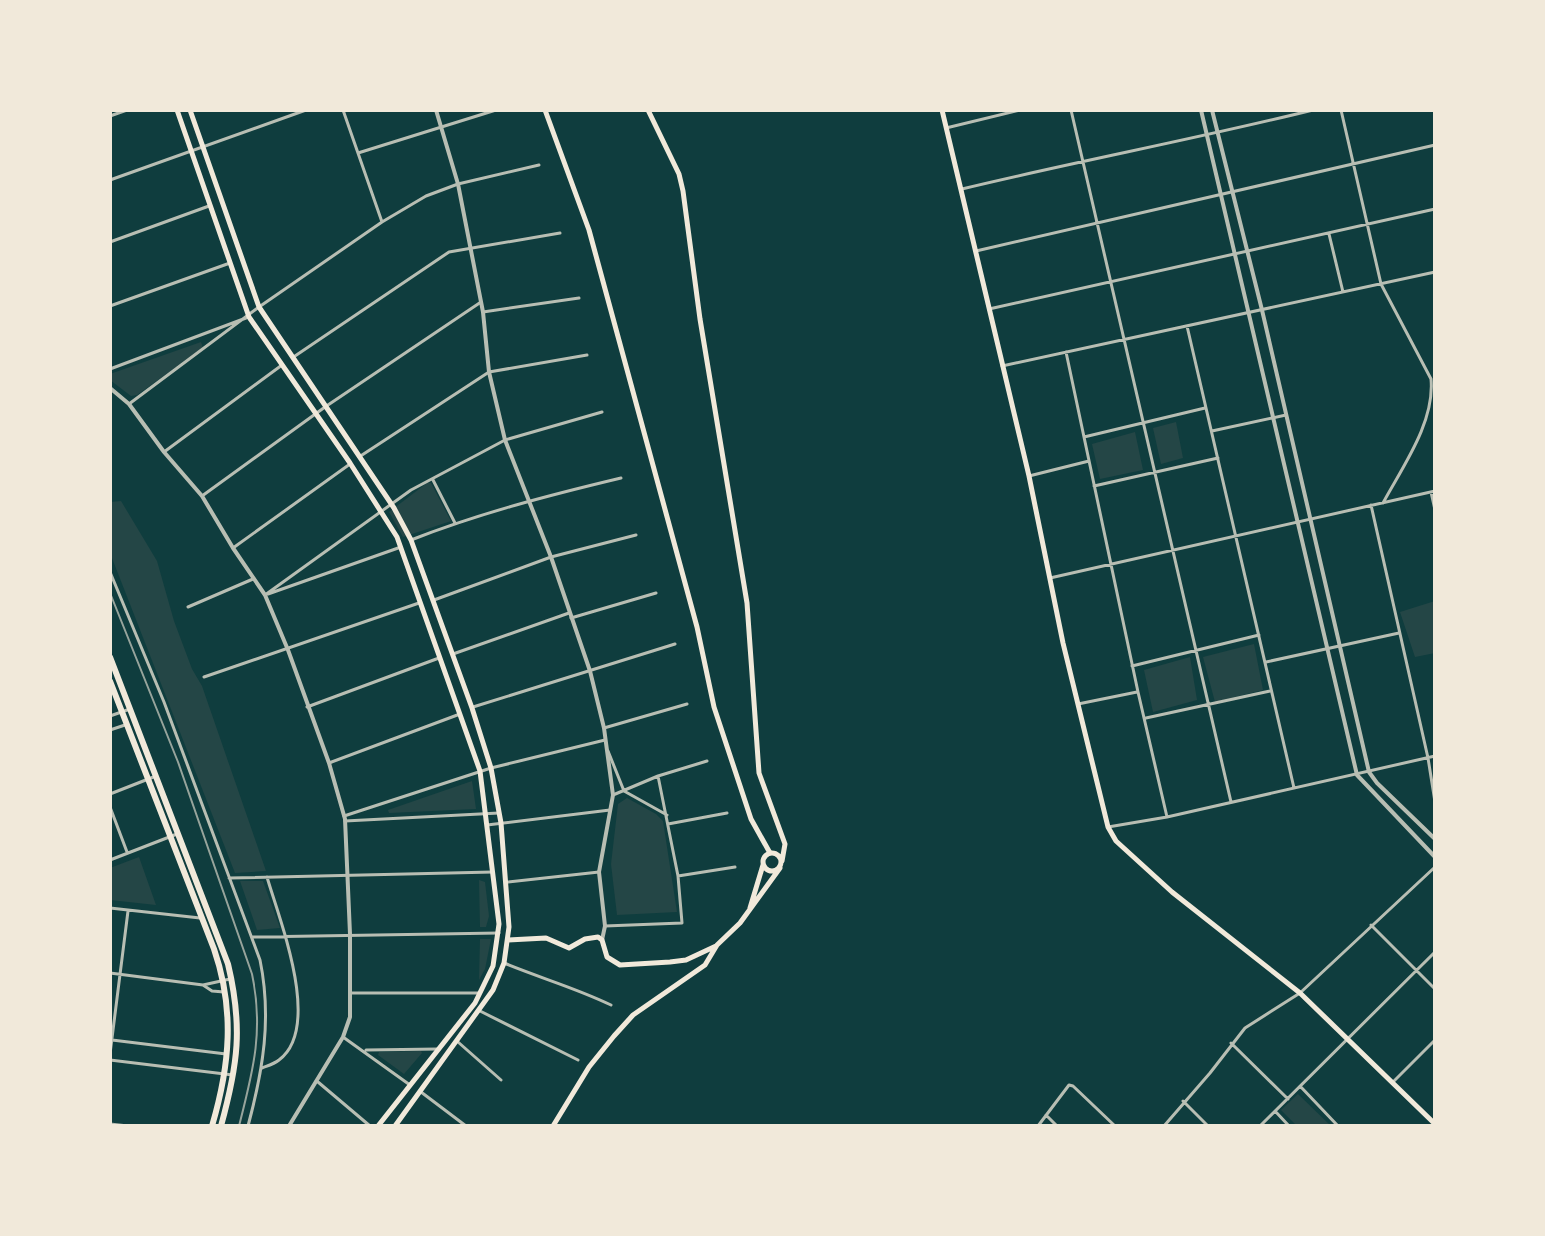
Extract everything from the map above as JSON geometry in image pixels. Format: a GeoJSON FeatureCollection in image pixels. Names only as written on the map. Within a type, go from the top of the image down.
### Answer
{"type":"FeatureCollection","features":[{"type":"Feature","properties":{"kind":"highway"},"geometry":{"type":"LineString","coordinates":[[110,657],[156,776],[226,992],[228,1055],[212,1126]]}},
{"type":"Feature","properties":{"kind":"highway"},"geometry":{"type":"LineString","coordinates":[[110,681],[147,780],[212,919],[232,979],[238,1016],[237,1056],[221,1126]]}},
{"type":"Feature","properties":{"kind":"main road"},"geometry":{"type":"LineString","coordinates":[[177,110],[249,317],[382,511],[401,547],[480,771],[499,933],[493,966],[481,993],[378,1126]]}},
{"type":"Feature","properties":{"kind":"main road"},"geometry":{"type":"LineString","coordinates":[[190,110],[259,307],[392,505],[411,540],[491,768],[501,823],[508,940],[504,963],[480,1011],[395,1126]]}},
{"type":"Feature","properties":{"kind":"main road"},"geometry":{"type":"LineString","coordinates":[[545,110],[589,230],[697,627],[714,707],[758,835],[763,864],[767,871],[774,872],[781,865]]}},
{"type":"Feature","properties":{"kind":"main road"},"geometry":{"type":"LineString","coordinates":[[553,1126],[589,1067],[633,1015],[705,965],[717,945],[748,913],[781,865],[785,844],[759,773],[747,603],[704,350],[683,191],[679,174],[648,110]]}},
{"type":"Feature","properties":{"kind":"main road"},"geometry":{"type":"LineString","coordinates":[[942,110],[1108,827],[1116,841],[1172,892],[1300,993],[1435,1124]]}},
{"type":"Feature","properties":{"kind":"main road"},"geometry":{"type":"LineString","coordinates":[[758,835],[781,865]]}},
{"type":"Feature","properties":{"kind":"main road"},"geometry":{"type":"LineString","coordinates":[[748,913],[763,864],[781,835]]}},
{"type":"Feature","properties":{"kind":"main road"},"geometry":{"type":"LineString","coordinates":[[508,940],[546,938],[569,948],[593,936],[602,940],[607,957],[620,965],[686,960],[717,945]]}},
{"type":"Feature","properties":{"kind":"street"},"geometry":{"type":"LineString","coordinates":[[110,116],[127,110]]}},
{"type":"Feature","properties":{"kind":"street"},"geometry":{"type":"LineString","coordinates":[[110,180],[191,154],[306,110]]}},
{"type":"Feature","properties":{"kind":"street"},"geometry":{"type":"LineString","coordinates":[[343,110],[382,222]]}},
{"type":"Feature","properties":{"kind":"street"},"geometry":{"type":"LineString","coordinates":[[436,110],[458,184],[483,312],[489,372],[505,440],[551,557],[590,671],[604,728],[613,795],[599,872],[605,926],[602,940]]}},
{"type":"Feature","properties":{"kind":"street"},"geometry":{"type":"LineString","coordinates":[[358,153],[496,110]]}},
{"type":"Feature","properties":{"kind":"street"},"geometry":{"type":"LineString","coordinates":[[946,128],[1020,110]]}},
{"type":"Feature","properties":{"kind":"street"},"geometry":{"type":"LineString","coordinates":[[1071,110],[1231,802]]}},
{"type":"Feature","properties":{"kind":"street"},"geometry":{"type":"LineString","coordinates":[[1201,110],[1357,775],[1435,856]]}},
{"type":"Feature","properties":{"kind":"street"},"geometry":{"type":"LineString","coordinates":[[1212,110],[1262,310],[1369,772],[1435,839]]}},
{"type":"Feature","properties":{"kind":"street"},"geometry":{"type":"LineString","coordinates":[[962,189],[1313,110]]}},
{"type":"Feature","properties":{"kind":"street"},"geometry":{"type":"LineString","coordinates":[[1341,110],[1381,284],[1431,379],[1432,395],[1410,453],[1383,503]]}},
{"type":"Feature","properties":{"kind":"street"},"geometry":{"type":"LineString","coordinates":[[976,251],[1435,145]]}},
{"type":"Feature","properties":{"kind":"street"},"geometry":{"type":"LineString","coordinates":[[129,404],[259,307],[382,222],[426,196],[458,184],[539,165]]}},
{"type":"Feature","properties":{"kind":"street"},"geometry":{"type":"LineString","coordinates":[[110,242],[209,206]]}},
{"type":"Feature","properties":{"kind":"street"},"geometry":{"type":"LineString","coordinates":[[989,309],[1435,209]]}},
{"type":"Feature","properties":{"kind":"street"},"geometry":{"type":"LineString","coordinates":[[292,358],[449,252],[560,233]]}},
{"type":"Feature","properties":{"kind":"street"},"geometry":{"type":"LineString","coordinates":[[1329,234],[1343,292]]}},
{"type":"Feature","properties":{"kind":"street"},"geometry":{"type":"LineString","coordinates":[[110,306],[230,263]]}},
{"type":"Feature","properties":{"kind":"street"},"geometry":{"type":"LineString","coordinates":[[1002,366],[1435,272]]}},
{"type":"Feature","properties":{"kind":"street"},"geometry":{"type":"LineString","coordinates":[[483,312],[579,298]]}},
{"type":"Feature","properties":{"kind":"street"},"geometry":{"type":"LineString","coordinates":[[202,496],[325,407],[481,302]]}},
{"type":"Feature","properties":{"kind":"street"},"geometry":{"type":"LineString","coordinates":[[110,369],[249,317]]}},
{"type":"Feature","properties":{"kind":"street"},"geometry":{"type":"LineString","coordinates":[[1187,326],[1294,788]]}},
{"type":"Feature","properties":{"kind":"street"},"geometry":{"type":"LineString","coordinates":[[1066,352],[1167,817]]}},
{"type":"Feature","properties":{"kind":"street"},"geometry":{"type":"LineString","coordinates":[[359,457],[489,372],[587,355]]}},
{"type":"Feature","properties":{"kind":"street"},"geometry":{"type":"LineString","coordinates":[[164,452],[282,365]]}},
{"type":"Feature","properties":{"kind":"street"},"geometry":{"type":"LineString","coordinates":[[110,388],[129,404],[164,452],[202,496],[265,595],[329,763],[344,818],[350,934],[350,1017],[343,1037],[318,1082],[289,1126]]}},
{"type":"Feature","properties":{"kind":"street"},"geometry":{"type":"LineString","coordinates":[[1084,437],[1206,408]]}},
{"type":"Feature","properties":{"kind":"street"},"geometry":{"type":"LineString","coordinates":[[265,595],[411,490],[505,440],[602,412]]}},
{"type":"Feature","properties":{"kind":"street"},"geometry":{"type":"LineString","coordinates":[[1211,431],[1286,415]]}},
{"type":"Feature","properties":{"kind":"street"},"geometry":{"type":"LineString","coordinates":[[1094,486],[1218,458]]}},
{"type":"Feature","properties":{"kind":"street"},"geometry":{"type":"LineString","coordinates":[[1029,476],[1089,461]]}},
{"type":"Feature","properties":{"kind":"street"},"geometry":{"type":"LineString","coordinates":[[233,548],[350,463]]}},
{"type":"Feature","properties":{"kind":"street"},"geometry":{"type":"LineString","coordinates":[[411,540],[529,501],[621,478]]}},
{"type":"Feature","properties":{"kind":"street"},"geometry":{"type":"LineString","coordinates":[[432,480],[455,523]]}},
{"type":"Feature","properties":{"kind":"street"},"geometry":{"type":"LineString","coordinates":[[1050,578],[1433,491],[1435,510]]}},
{"type":"Feature","properties":{"kind":"street"},"geometry":{"type":"LineString","coordinates":[[1371,505],[1428,758],[1435,802]]}},
{"type":"Feature","properties":{"kind":"street"},"geometry":{"type":"LineString","coordinates":[[432,600],[551,557],[636,535]]}},
{"type":"Feature","properties":{"kind":"street"},"geometry":{"type":"LineString","coordinates":[[265,595],[401,547]]}},
{"type":"Feature","properties":{"kind":"street"},"geometry":{"type":"LineString","coordinates":[[110,572],[164,702],[252,937],[263,975],[266,1038],[248,1126]]}},
{"type":"Feature","properties":{"kind":"street"},"geometry":{"type":"LineString","coordinates":[[188,607],[253,579]]}},
{"type":"Feature","properties":{"kind":"street"},"geometry":{"type":"LineString","coordinates":[[453,654],[570,616],[656,593]]}},
{"type":"Feature","properties":{"kind":"street"},"geometry":{"type":"LineString","coordinates":[[204,677],[420,603]]}},
{"type":"Feature","properties":{"kind":"street"},"geometry":{"type":"LineString","coordinates":[[1266,662],[1400,633]]}},
{"type":"Feature","properties":{"kind":"street"},"geometry":{"type":"LineString","coordinates":[[1132,666],[1259,635]]}},
{"type":"Feature","properties":{"kind":"street"},"geometry":{"type":"LineString","coordinates":[[472,708],[675,644]]}},
{"type":"Feature","properties":{"kind":"street"},"geometry":{"type":"LineString","coordinates":[[307,707],[440,658]]}},
{"type":"Feature","properties":{"kind":"street"},"geometry":{"type":"LineString","coordinates":[[1146,718],[1270,691]]}},
{"type":"Feature","properties":{"kind":"street"},"geometry":{"type":"LineString","coordinates":[[1078,704],[1138,692]]}},
{"type":"Feature","properties":{"kind":"street"},"geometry":{"type":"LineString","coordinates":[[604,728],[687,704]]}},
{"type":"Feature","properties":{"kind":"street"},"geometry":{"type":"LineString","coordinates":[[110,716],[130,709]]}},
{"type":"Feature","properties":{"kind":"street"},"geometry":{"type":"LineString","coordinates":[[329,763],[461,714]]}},
{"type":"Feature","properties":{"kind":"street"},"geometry":{"type":"LineString","coordinates":[[110,730],[135,721]]}},
{"type":"Feature","properties":{"kind":"street"},"geometry":{"type":"LineString","coordinates":[[344,818],[480,771],[605,742]]}},
{"type":"Feature","properties":{"kind":"street"},"geometry":{"type":"LineString","coordinates":[[605,742],[624,791],[667,815]]}},
{"type":"Feature","properties":{"kind":"street"},"geometry":{"type":"LineString","coordinates":[[1108,827],[1167,817],[1435,756]]}},
{"type":"Feature","properties":{"kind":"street"},"geometry":{"type":"LineString","coordinates":[[613,795],[658,776],[707,761]]}},
{"type":"Feature","properties":{"kind":"street"},"geometry":{"type":"LineString","coordinates":[[110,794],[156,776]]}},
{"type":"Feature","properties":{"kind":"street"},"geometry":{"type":"LineString","coordinates":[[605,926],[682,923],[678,876],[658,776]]}},
{"type":"Feature","properties":{"kind":"street"},"geometry":{"type":"LineString","coordinates":[[110,807],[128,854]]}},
{"type":"Feature","properties":{"kind":"street"},"geometry":{"type":"LineString","coordinates":[[487,825],[610,810]]}},
{"type":"Feature","properties":{"kind":"street"},"geometry":{"type":"LineString","coordinates":[[344,818],[499,813]]}},
{"type":"Feature","properties":{"kind":"street"},"geometry":{"type":"LineString","coordinates":[[668,824],[727,813]]}},
{"type":"Feature","properties":{"kind":"street"},"geometry":{"type":"LineString","coordinates":[[110,860],[174,836]]}},
{"type":"Feature","properties":{"kind":"street"},"geometry":{"type":"LineString","coordinates":[[678,876],[735,867]]}},
{"type":"Feature","properties":{"kind":"street"},"geometry":{"type":"LineString","coordinates":[[1164,1126],[1245,1028],[1300,993],[1435,867]]}},
{"type":"Feature","properties":{"kind":"street"},"geometry":{"type":"LineString","coordinates":[[229,878],[493,872]]}},
{"type":"Feature","properties":{"kind":"street"},"geometry":{"type":"LineString","coordinates":[[504,883],[599,872]]}},
{"type":"Feature","properties":{"kind":"street"},"geometry":{"type":"LineString","coordinates":[[262,1068],[278,1061],[288,1049],[297,1025],[296,982],[286,936],[267,877]]}},
{"type":"Feature","properties":{"kind":"street"},"geometry":{"type":"LineString","coordinates":[[110,908],[212,919]]}},
{"type":"Feature","properties":{"kind":"street"},"geometry":{"type":"LineString","coordinates":[[110,1054],[128,911]]}},
{"type":"Feature","properties":{"kind":"street"},"geometry":{"type":"LineString","coordinates":[[1371,925],[1435,989]]}},
{"type":"Feature","properties":{"kind":"street"},"geometry":{"type":"LineString","coordinates":[[252,937],[499,933]]}},
{"type":"Feature","properties":{"kind":"street"},"geometry":{"type":"LineString","coordinates":[[1260,1126],[1435,952]]}},
{"type":"Feature","properties":{"kind":"street"},"geometry":{"type":"LineString","coordinates":[[504,963],[577,989],[611,1005]]}},
{"type":"Feature","properties":{"kind":"street"},"geometry":{"type":"LineString","coordinates":[[110,973],[203,985],[232,979]]}},
{"type":"Feature","properties":{"kind":"street"},"geometry":{"type":"LineString","coordinates":[[203,985],[212,991],[234,994]]}},
{"type":"Feature","properties":{"kind":"street"},"geometry":{"type":"LineString","coordinates":[[351,993],[481,993]]}},
{"type":"Feature","properties":{"kind":"street"},"geometry":{"type":"LineString","coordinates":[[480,1011],[578,1060]]}},
{"type":"Feature","properties":{"kind":"street"},"geometry":{"type":"LineString","coordinates":[[343,1037],[410,1085]]}},
{"type":"Feature","properties":{"kind":"street"},"geometry":{"type":"LineString","coordinates":[[112,1040],[237,1056]]}},
{"type":"Feature","properties":{"kind":"street"},"geometry":{"type":"LineString","coordinates":[[1392,1083],[1435,1040]]}},
{"type":"Feature","properties":{"kind":"street"},"geometry":{"type":"LineString","coordinates":[[458,1042],[501,1080]]}},
{"type":"Feature","properties":{"kind":"street"},"geometry":{"type":"LineString","coordinates":[[1231,1043],[1288,1099]]}},
{"type":"Feature","properties":{"kind":"street"},"geometry":{"type":"LineString","coordinates":[[363,1050],[438,1049]]}},
{"type":"Feature","properties":{"kind":"street"},"geometry":{"type":"LineString","coordinates":[[110,1060],[235,1075]]}},
{"type":"Feature","properties":{"kind":"street"},"geometry":{"type":"LineString","coordinates":[[318,1082],[370,1126]]}},
{"type":"Feature","properties":{"kind":"street"},"geometry":{"type":"LineString","coordinates":[[1038,1126],[1069,1085],[1115,1126]]}},
{"type":"Feature","properties":{"kind":"street"},"geometry":{"type":"LineString","coordinates":[[1300,1086],[1338,1126]]}},
{"type":"Feature","properties":{"kind":"street"},"geometry":{"type":"LineString","coordinates":[[421,1092],[466,1126]]}},
{"type":"Feature","properties":{"kind":"street"},"geometry":{"type":"LineString","coordinates":[[1183,1101],[1208,1126]]}},
{"type":"Feature","properties":{"kind":"street"},"geometry":{"type":"LineString","coordinates":[[1275,1111],[1289,1126]]}},
{"type":"Feature","properties":{"kind":"street"},"geometry":{"type":"LineString","coordinates":[[1046,1115],[1057,1126]]}},
{"type":"Feature","properties":{"kind":"street"},"geometry":{"type":"LineString","coordinates":[[110,1124],[128,1126]]}},
{"type":"Feature","properties":{"kind":"shaded area"},"geometry":{"type":"Polygon","coordinates":[[[201,342],[203,348],[137,395],[131,396],[110,380],[110,374],[201,342]]]}},
{"type":"Feature","properties":{"kind":"shaded area"},"geometry":{"type":"Polygon","coordinates":[[[1176,422],[1183,458],[1161,464],[1153,428],[1176,422]]]}},
{"type":"Feature","properties":{"kind":"shaded area"},"geometry":{"type":"Polygon","coordinates":[[[1135,432],[1143,470],[1100,479],[1092,444],[1135,432]]]}},
{"type":"Feature","properties":{"kind":"shaded area"},"geometry":{"type":"Polygon","coordinates":[[[431,483],[451,521],[403,537],[389,512],[431,483]]]}},
{"type":"Feature","properties":{"kind":"shaded area"},"geometry":{"type":"Polygon","coordinates":[[[121,501],[157,561],[174,621],[192,669],[202,686],[266,871],[235,873],[110,553],[110,502],[121,501]]]}},
{"type":"Feature","properties":{"kind":"shaded area"},"geometry":{"type":"Polygon","coordinates":[[[1435,601],[1435,653],[1415,657],[1400,612],[1435,601]]]}},
{"type":"Feature","properties":{"kind":"shaded area"},"geometry":{"type":"Polygon","coordinates":[[[1254,644],[1263,690],[1215,702],[1203,657],[1254,644]]]}},
{"type":"Feature","properties":{"kind":"shaded area"},"geometry":{"type":"Polygon","coordinates":[[[1190,657],[1197,700],[1153,712],[1144,670],[1190,657]]]}},
{"type":"Feature","properties":{"kind":"shaded area"},"geometry":{"type":"Polygon","coordinates":[[[472,781],[476,809],[389,813],[388,810],[472,781]]]}},
{"type":"Feature","properties":{"kind":"shaded area"},"geometry":{"type":"Polygon","coordinates":[[[627,798],[663,821],[677,912],[617,915],[611,864],[618,804],[627,798]]]}},
{"type":"Feature","properties":{"kind":"shaded area"},"geometry":{"type":"Polygon","coordinates":[[[139,857],[156,905],[110,900],[110,868],[139,857]]]}},
{"type":"Feature","properties":{"kind":"shaded area"},"geometry":{"type":"Polygon","coordinates":[[[479,880],[485,882],[489,916],[486,927],[480,927],[479,880]]]}},
{"type":"Feature","properties":{"kind":"shaded area"},"geometry":{"type":"Polygon","coordinates":[[[240,881],[263,881],[280,928],[257,930],[240,881]]]}},
{"type":"Feature","properties":{"kind":"shaded area"},"geometry":{"type":"Polygon","coordinates":[[[480,939],[491,939],[485,969],[479,980],[480,939]]]}},
{"type":"Feature","properties":{"kind":"shaded area"},"geometry":{"type":"Polygon","coordinates":[[[421,1051],[404,1074],[378,1055],[379,1052],[421,1051]]]}},
{"type":"Feature","properties":{"kind":"shaded area"},"geometry":{"type":"Polygon","coordinates":[[[1298,1094],[1331,1126],[1297,1126],[1281,1110],[1298,1094]]]}},
{"type":"Feature","properties":{"kind":"railway"},"geometry":{"type":"LineString","coordinates":[[110,593],[178,762],[252,974],[257,1033],[239,1126]]}}]}
